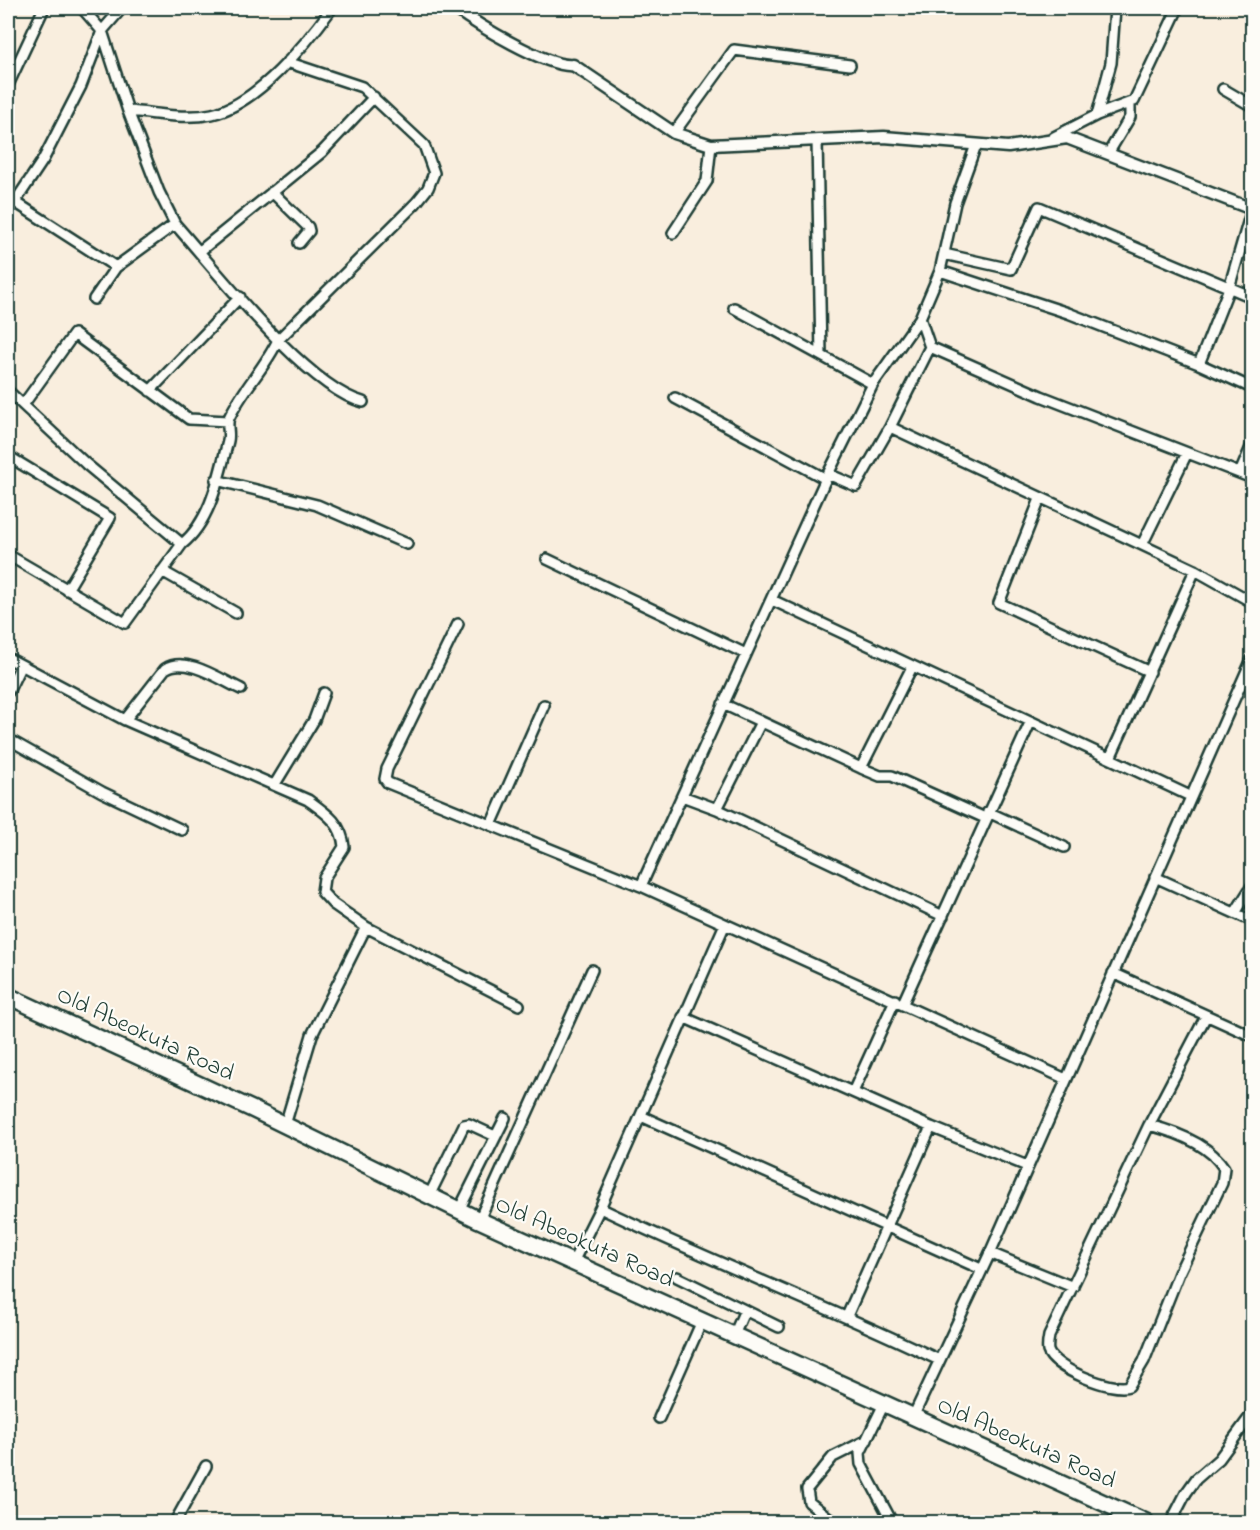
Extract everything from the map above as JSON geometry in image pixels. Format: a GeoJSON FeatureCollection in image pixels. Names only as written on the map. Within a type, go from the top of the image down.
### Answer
{"type":"FeatureCollection","features":[{"type":"Feature","properties":{"kind":"highway","name":"Old Abeokuta Road"},"geometry":{"type":"LineString","coordinates":[[8,996],[285,1125],[479,1220],[913,1417],[1123,1518],[1146,1522]]}},
{"type":"Feature","properties":{"kind":"street"},"geometry":{"type":"LineString","coordinates":[[8,85],[44,8]]}},
{"type":"Feature","properties":{"kind":"street"},"geometry":{"type":"LineString","coordinates":[[82,8],[102,31],[128,111],[159,192],[175,224],[278,340],[335,390],[363,402]]}},
{"type":"Feature","properties":{"kind":"street"},"geometry":{"type":"LineString","coordinates":[[116,267],[15,202],[42,160],[81,86],[102,31],[122,8]]}},
{"type":"Feature","properties":{"kind":"street"},"geometry":{"type":"LineString","coordinates":[[128,111],[184,117],[213,114],[239,102],[287,62],[332,8]]}},
{"type":"Feature","properties":{"kind":"street"},"geometry":{"type":"LineString","coordinates":[[455,8],[485,29],[533,54],[565,66],[573,65],[675,133],[711,145],[884,138],[1019,147],[1052,138],[1097,115],[1134,101],[1178,8]]}},
{"type":"Feature","properties":{"kind":"street"},"geometry":{"type":"LineString","coordinates":[[1097,115],[1111,63],[1115,8]]}},
{"type":"Feature","properties":{"kind":"street"},"geometry":{"type":"LineString","coordinates":[[675,133],[734,50],[850,65]]}},
{"type":"Feature","properties":{"kind":"street"},"geometry":{"type":"LineString","coordinates":[[8,555],[124,623],[182,544],[194,534],[204,520],[229,437],[228,421],[278,340],[416,203],[428,188],[434,173],[424,145],[374,97],[351,82],[287,62]]}},
{"type":"Feature","properties":{"kind":"street"},"geometry":{"type":"LineString","coordinates":[[1223,89],[1252,106]]}},
{"type":"Feature","properties":{"kind":"street"},"geometry":{"type":"LineString","coordinates":[[200,251],[322,152],[374,97]]}},
{"type":"Feature","properties":{"kind":"street"},"geometry":{"type":"LineString","coordinates":[[1109,152],[1130,117],[1130,104]]}},
{"type":"Feature","properties":{"kind":"street"},"geometry":{"type":"LineString","coordinates":[[1052,138],[1078,140],[1252,209],[1229,288],[1199,364]]}},
{"type":"Feature","properties":{"kind":"street"},"geometry":{"type":"LineString","coordinates":[[818,140],[821,355]]}},
{"type":"Feature","properties":{"kind":"street"},"geometry":{"type":"LineString","coordinates":[[673,233],[707,181],[711,145]]}},
{"type":"Feature","properties":{"kind":"street"},"geometry":{"type":"LineString","coordinates":[[641,886],[827,477],[873,384],[920,318],[940,271],[955,203],[976,145]]}},
{"type":"Feature","properties":{"kind":"street"},"geometry":{"type":"LineString","coordinates":[[272,192],[308,227],[309,231],[299,243]]}},
{"type":"Feature","properties":{"kind":"street"},"geometry":{"type":"LineString","coordinates":[[944,254],[1011,269],[1039,207],[1252,297]]}},
{"type":"Feature","properties":{"kind":"street"},"geometry":{"type":"LineString","coordinates":[[94,299],[116,267],[175,224]]}},
{"type":"Feature","properties":{"kind":"street"},"geometry":{"type":"LineString","coordinates":[[940,271],[1068,313],[1199,364],[1252,388]]}},
{"type":"Feature","properties":{"kind":"street"},"geometry":{"type":"LineString","coordinates":[[150,392],[240,297]]}},
{"type":"Feature","properties":{"kind":"street"},"geometry":{"type":"LineString","coordinates":[[734,308],[873,384]]}},
{"type":"Feature","properties":{"kind":"street"},"geometry":{"type":"LineString","coordinates":[[675,398],[827,477],[856,486],[890,427],[930,346],[920,318]]}},
{"type":"Feature","properties":{"kind":"street"},"geometry":{"type":"LineString","coordinates":[[23,405],[74,334],[189,419],[228,421]]}},
{"type":"Feature","properties":{"kind":"street"},"geometry":{"type":"LineString","coordinates":[[930,346],[1041,396],[1252,478]]}},
{"type":"Feature","properties":{"kind":"street"},"geometry":{"type":"LineString","coordinates":[[8,391],[86,464],[182,544]]}},
{"type":"Feature","properties":{"kind":"street"},"geometry":{"type":"LineString","coordinates":[[890,427],[1195,570],[1252,602]]}},
{"type":"Feature","properties":{"kind":"street"},"geometry":{"type":"LineString","coordinates":[[1240,473],[1252,445]]}},
{"type":"Feature","properties":{"kind":"street"},"geometry":{"type":"LineString","coordinates":[[1142,545],[1187,453]]}},
{"type":"Feature","properties":{"kind":"street"},"geometry":{"type":"LineString","coordinates":[[8,456],[110,518],[67,590]]}},
{"type":"Feature","properties":{"kind":"street"},"geometry":{"type":"LineString","coordinates":[[216,480],[317,506],[407,544]]}},
{"type":"Feature","properties":{"kind":"street"},"geometry":{"type":"LineString","coordinates":[[1040,499],[999,603],[1150,672]]}},
{"type":"Feature","properties":{"kind":"street"},"geometry":{"type":"LineString","coordinates":[[547,559],[746,654]]}},
{"type":"Feature","properties":{"kind":"street"},"geometry":{"type":"LineString","coordinates":[[1110,758],[1195,570]]}},
{"type":"Feature","properties":{"kind":"street"},"geometry":{"type":"LineString","coordinates":[[162,571],[236,613]]}},
{"type":"Feature","properties":{"kind":"street"},"geometry":{"type":"LineString","coordinates":[[772,600],[1030,723],[1190,796]]}},
{"type":"Feature","properties":{"kind":"street"},"geometry":{"type":"LineString","coordinates":[[458,624],[387,769],[385,779],[388,783],[641,886],[1066,1079]]}},
{"type":"Feature","properties":{"kind":"street"},"geometry":{"type":"LineString","coordinates":[[8,658],[125,720],[308,800],[337,824],[344,847],[324,878],[322,892],[333,904],[366,927],[519,1005]]}},
{"type":"Feature","properties":{"kind":"street"},"geometry":{"type":"LineString","coordinates":[[913,1417],[990,1253],[1252,660]]}},
{"type":"Feature","properties":{"kind":"street"},"geometry":{"type":"LineString","coordinates":[[125,720],[165,669],[172,664],[185,664],[241,689]]}},
{"type":"Feature","properties":{"kind":"street"},"geometry":{"type":"LineString","coordinates":[[8,692],[21,665]]}},
{"type":"Feature","properties":{"kind":"street"},"geometry":{"type":"LineString","coordinates":[[861,768],[912,667]]}},
{"type":"Feature","properties":{"kind":"street"},"geometry":{"type":"LineString","coordinates":[[275,784],[314,720],[324,693]]}},
{"type":"Feature","properties":{"kind":"street"},"geometry":{"type":"LineString","coordinates":[[723,704],[880,776],[892,776],[1064,847]]}},
{"type":"Feature","properties":{"kind":"street"},"geometry":{"type":"LineString","coordinates":[[491,825],[544,705]]}},
{"type":"Feature","properties":{"kind":"street"},"geometry":{"type":"LineString","coordinates":[[717,810],[761,722]]}},
{"type":"Feature","properties":{"kind":"street"},"geometry":{"type":"LineString","coordinates":[[853,1092],[943,916],[986,815],[1030,723]]}},
{"type":"Feature","properties":{"kind":"street"},"geometry":{"type":"LineString","coordinates":[[8,740],[102,792],[182,831]]}},
{"type":"Feature","properties":{"kind":"street"},"geometry":{"type":"LineString","coordinates":[[682,796],[717,810],[943,916]]}},
{"type":"Feature","properties":{"kind":"street"},"geometry":{"type":"LineString","coordinates":[[1155,877],[1252,921]]}},
{"type":"Feature","properties":{"kind":"street"},"geometry":{"type":"LineString","coordinates":[[1235,914],[1252,886]]}},
{"type":"Feature","properties":{"kind":"street"},"geometry":{"type":"LineString","coordinates":[[573,1262],[600,1208],[725,924]]}},
{"type":"Feature","properties":{"kind":"street"},"geometry":{"type":"LineString","coordinates":[[285,1125],[312,1035],[366,927]]}},
{"type":"Feature","properties":{"kind":"street"},"geometry":{"type":"LineString","coordinates":[[479,1220],[592,970]]}},
{"type":"Feature","properties":{"kind":"street"},"geometry":{"type":"LineString","coordinates":[[1113,973],[1252,1036]]}},
{"type":"Feature","properties":{"kind":"street"},"geometry":{"type":"LineString","coordinates":[[1149,1125],[1186,1138],[1214,1156],[1224,1168],[1222,1183],[1179,1273],[1143,1361],[1129,1386],[1122,1389],[1077,1375],[1052,1358],[1048,1352],[1049,1336],[1149,1125],[1206,1016]]}},
{"type":"Feature","properties":{"kind":"street"},"geometry":{"type":"LineString","coordinates":[[683,1017],[931,1127],[1027,1166]]}},
{"type":"Feature","properties":{"kind":"street"},"geometry":{"type":"LineString","coordinates":[[641,1116],[981,1269]]}},
{"type":"Feature","properties":{"kind":"street"},"geometry":{"type":"LineString","coordinates":[[459,1210],[505,1118]]}},
{"type":"Feature","properties":{"kind":"street"},"geometry":{"type":"LineString","coordinates":[[429,1196],[464,1125],[469,1124],[495,1136]]}},
{"type":"Feature","properties":{"kind":"street"},"geometry":{"type":"LineString","coordinates":[[847,1316],[885,1226],[931,1127]]}},
{"type":"Feature","properties":{"kind":"street"},"geometry":{"type":"LineString","coordinates":[[600,1208],[697,1254],[847,1316],[939,1360]]}},
{"type":"Feature","properties":{"kind":"street"},"geometry":{"type":"LineString","coordinates":[[990,1253],[1073,1287]]}},
{"type":"Feature","properties":{"kind":"street"},"geometry":{"type":"LineString","coordinates":[[677,1277],[744,1312],[779,1327]]}},
{"type":"Feature","properties":{"kind":"street"},"geometry":{"type":"LineString","coordinates":[[734,1335],[744,1312]]}},
{"type":"Feature","properties":{"kind":"street"},"geometry":{"type":"LineString","coordinates":[[659,1418],[702,1321]]}},
{"type":"Feature","properties":{"kind":"street"},"geometry":{"type":"LineString","coordinates":[[884,1404],[860,1453],[861,1464],[892,1522]]}},
{"type":"Feature","properties":{"kind":"street"},"geometry":{"type":"LineString","coordinates":[[1172,1522],[1191,1486],[1219,1459],[1252,1414]]}},
{"type":"Feature","properties":{"kind":"street"},"geometry":{"type":"LineString","coordinates":[[834,1522],[809,1502],[807,1490],[833,1457],[867,1440]]}},
{"type":"Feature","properties":{"kind":"street"},"geometry":{"type":"LineString","coordinates":[[176,1522],[206,1466]]}}]}
